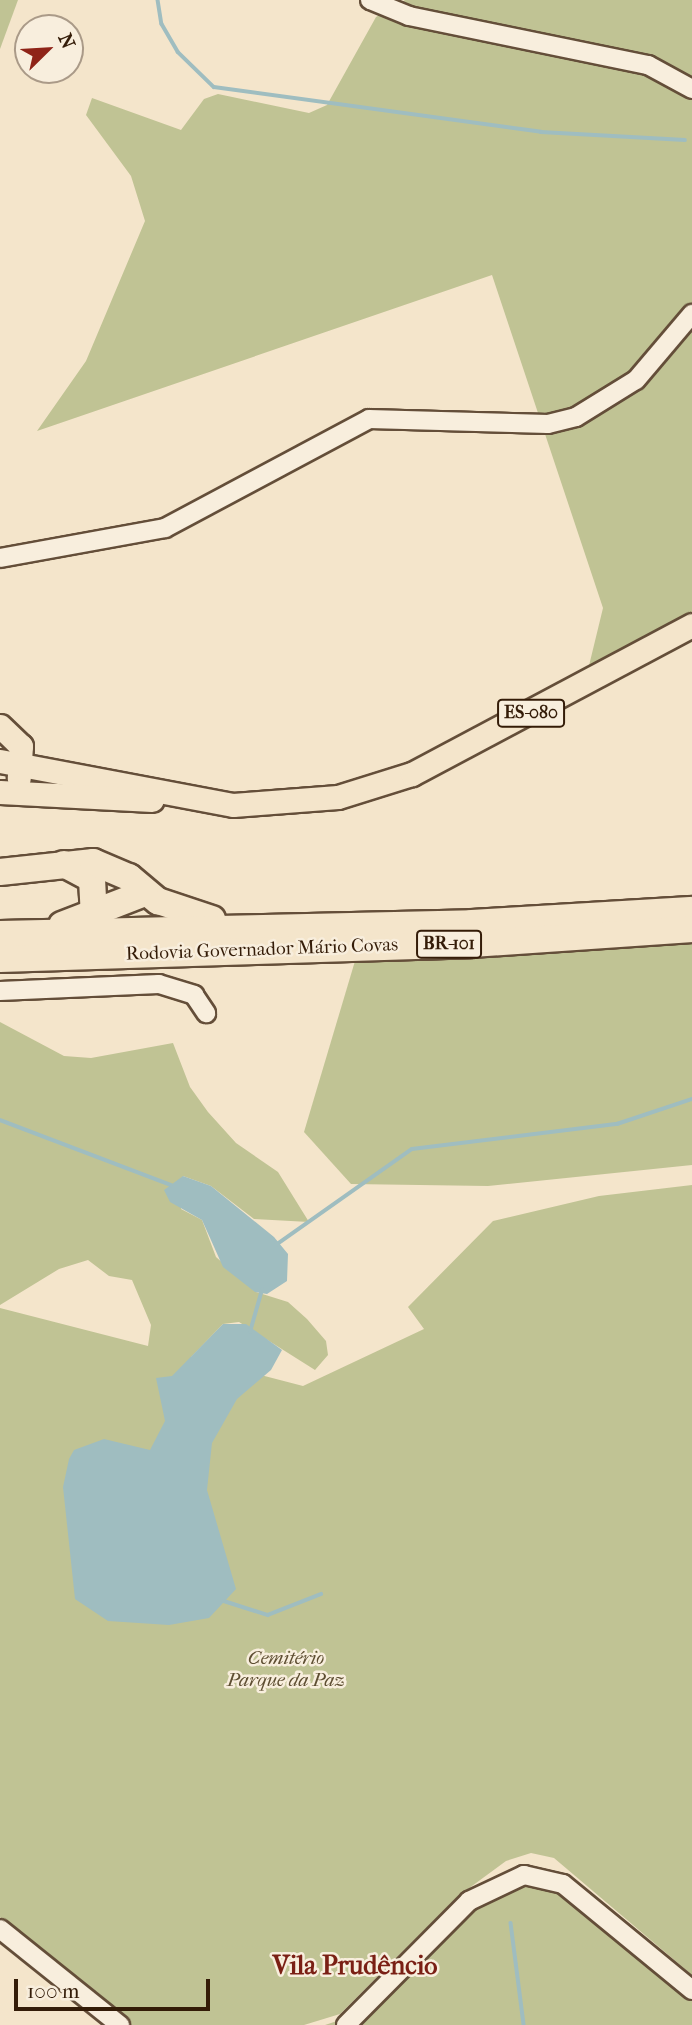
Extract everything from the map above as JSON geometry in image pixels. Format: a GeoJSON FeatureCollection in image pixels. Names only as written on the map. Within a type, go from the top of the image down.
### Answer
{"type":"FeatureCollection","features":[{"type":"Feature","properties":{"kind":"highway"},"geometry":{"type":"LineString","coordinates":[[0,872],[62,863],[102,864],[151,897],[248,927]]}},
{"type":"Feature","properties":{"kind":"highway"},"geometry":{"type":"LineString","coordinates":[[62,863],[92,878],[94,912]]}},
{"type":"Feature","properties":{"kind":"highway"},"geometry":{"type":"LineString","coordinates":[[46,932],[94,912],[151,897]]}},
{"type":"Feature","properties":{"kind":"highway"},"geometry":{"type":"LineString","coordinates":[[0,957],[155,944],[166,928],[151,897]]}},
{"type":"Feature","properties":{"kind":"highway","name":"Rodovia Governador Mário Covas"},"geometry":{"type":"LineString","coordinates":[[0,934],[692,910]]}},
{"type":"Feature","properties":{"kind":"highway","name":"Rodovia Governador Mário Covas"},"geometry":{"type":"LineString","coordinates":[[0,957],[472,944],[692,929]]}},
{"type":"Feature","properties":{"kind":"main road","name":"ES-080"},"geometry":{"type":"LineString","coordinates":[[22,756],[92,780],[179,796],[272,805],[390,783],[692,625]]}},
{"type":"Feature","properties":{"kind":"main road"},"geometry":{"type":"LineString","coordinates":[[0,726],[22,756]]}},
{"type":"Feature","properties":{"kind":"main road"},"geometry":{"type":"LineString","coordinates":[[22,756],[2,792],[134,802],[179,796]]}},
{"type":"Feature","properties":{"kind":"main road"},"geometry":{"type":"LineString","coordinates":[[0,761],[22,756]]}},
{"type":"Feature","properties":{"kind":"street"},"geometry":{"type":"LineString","coordinates":[[370,0],[409,16],[648,65],[692,89]]}},
{"type":"Feature","properties":{"kind":"street"},"geometry":{"type":"LineString","coordinates":[[0,558],[165,528],[369,419],[548,424],[576,416],[636,380],[692,314]]}},
{"type":"Feature","properties":{"kind":"street"},"geometry":{"type":"LineString","coordinates":[[0,991],[159,984],[194,995],[206,1013]]}},
{"type":"Feature","properties":{"kind":"street"},"geometry":{"type":"LineString","coordinates":[[346,2025],[469,1902],[524,1875],[563,1884],[692,1990]]}},
{"type":"Feature","properties":{"kind":"street"},"geometry":{"type":"LineString","coordinates":[[0,1929],[120,2025]]}},
{"type":"Feature","properties":{"kind":"green space"},"geometry":{"type":"Polygon","coordinates":[[[0,0],[18,0],[0,49],[0,0]]]}},
{"type":"Feature","properties":{"kind":"green space"},"geometry":{"type":"Polygon","coordinates":[[[405,0],[692,0],[692,617],[586,678],[603,608],[492,275],[37,431],[86,361],[145,221],[131,176],[86,115],[92,98],[181,130],[204,99],[218,94],[309,113],[327,105],[376,17],[405,0]]]}},
{"type":"Feature","properties":{"kind":"green space"},"geometry":{"type":"Polygon","coordinates":[[[692,942],[692,1165],[488,1186],[351,1184],[304,1132],[355,961],[692,942]]]}},
{"type":"Feature","properties":{"kind":"green space","name":"Cemitério Parque da Paz"},"geometry":{"type":"Polygon","coordinates":[[[0,1022],[64,1056],[91,1058],[173,1043],[190,1087],[208,1112],[236,1143],[278,1172],[309,1222],[254,1219],[211,1186],[183,1176],[181,1209],[202,1220],[216,1257],[256,1292],[288,1302],[307,1319],[326,1341],[328,1355],[315,1370],[239,1322],[223,1324],[191,1357],[303,1386],[424,1329],[408,1307],[493,1221],[599,1196],[692,1185],[692,1975],[554,1858],[531,1853],[506,1861],[457,1897],[340,2014],[304,2025],[131,2025],[0,1917],[0,1308],[148,1346],[151,1325],[132,1280],[109,1276],[88,1260],[59,1269],[0,1305],[0,1022]]]}},
{"type":"Feature","properties":{"kind":"green space"},"geometry":{"type":"Polygon","coordinates":[[[543,1876],[645,1964],[692,1994],[692,2025],[325,2025],[343,2019],[480,1901],[543,1876]]]}},
{"type":"Feature","properties":{"kind":"water"},"geometry":{"type":"Polygon","coordinates":[[[183,1176],[211,1186],[274,1237],[288,1254],[287,1281],[267,1294],[255,1292],[223,1267],[202,1220],[170,1202],[164,1190],[183,1176]]]}},
{"type":"Feature","properties":{"kind":"water"},"geometry":{"type":"Polygon","coordinates":[[[223,1324],[246,1324],[282,1350],[271,1370],[237,1399],[212,1443],[207,1490],[236,1589],[209,1618],[169,1625],[108,1621],[75,1599],[63,1487],[69,1459],[74,1450],[104,1439],[150,1450],[165,1421],[156,1378],[172,1376],[223,1324]]]}},
{"type":"Feature","properties":{"kind":"waterway"},"geometry":{"type":"LineString","coordinates":[[158,0],[162,24],[178,52],[214,87],[541,132],[685,140]]}},
{"type":"Feature","properties":{"kind":"waterway"},"geometry":{"type":"LineString","coordinates":[[276,1245],[412,1149],[617,1124],[692,1099]]}},
{"type":"Feature","properties":{"kind":"waterway"},"geometry":{"type":"LineString","coordinates":[[0,1120],[171,1185]]}},
{"type":"Feature","properties":{"kind":"waterway"},"geometry":{"type":"LineString","coordinates":[[250,1332],[262,1290]]}},
{"type":"Feature","properties":{"kind":"waterway"},"geometry":{"type":"LineString","coordinates":[[224,1601],[268,1615],[321,1594]]}},
{"type":"Feature","properties":{"kind":"waterway"},"geometry":{"type":"LineString","coordinates":[[511,1923],[524,2025]]}},
{"type":"Feature","properties":{"kind":"district","name":"Vila Prudêncio"},"geometry":{"type":"Point","coordinates":[355,1966]}}]}
